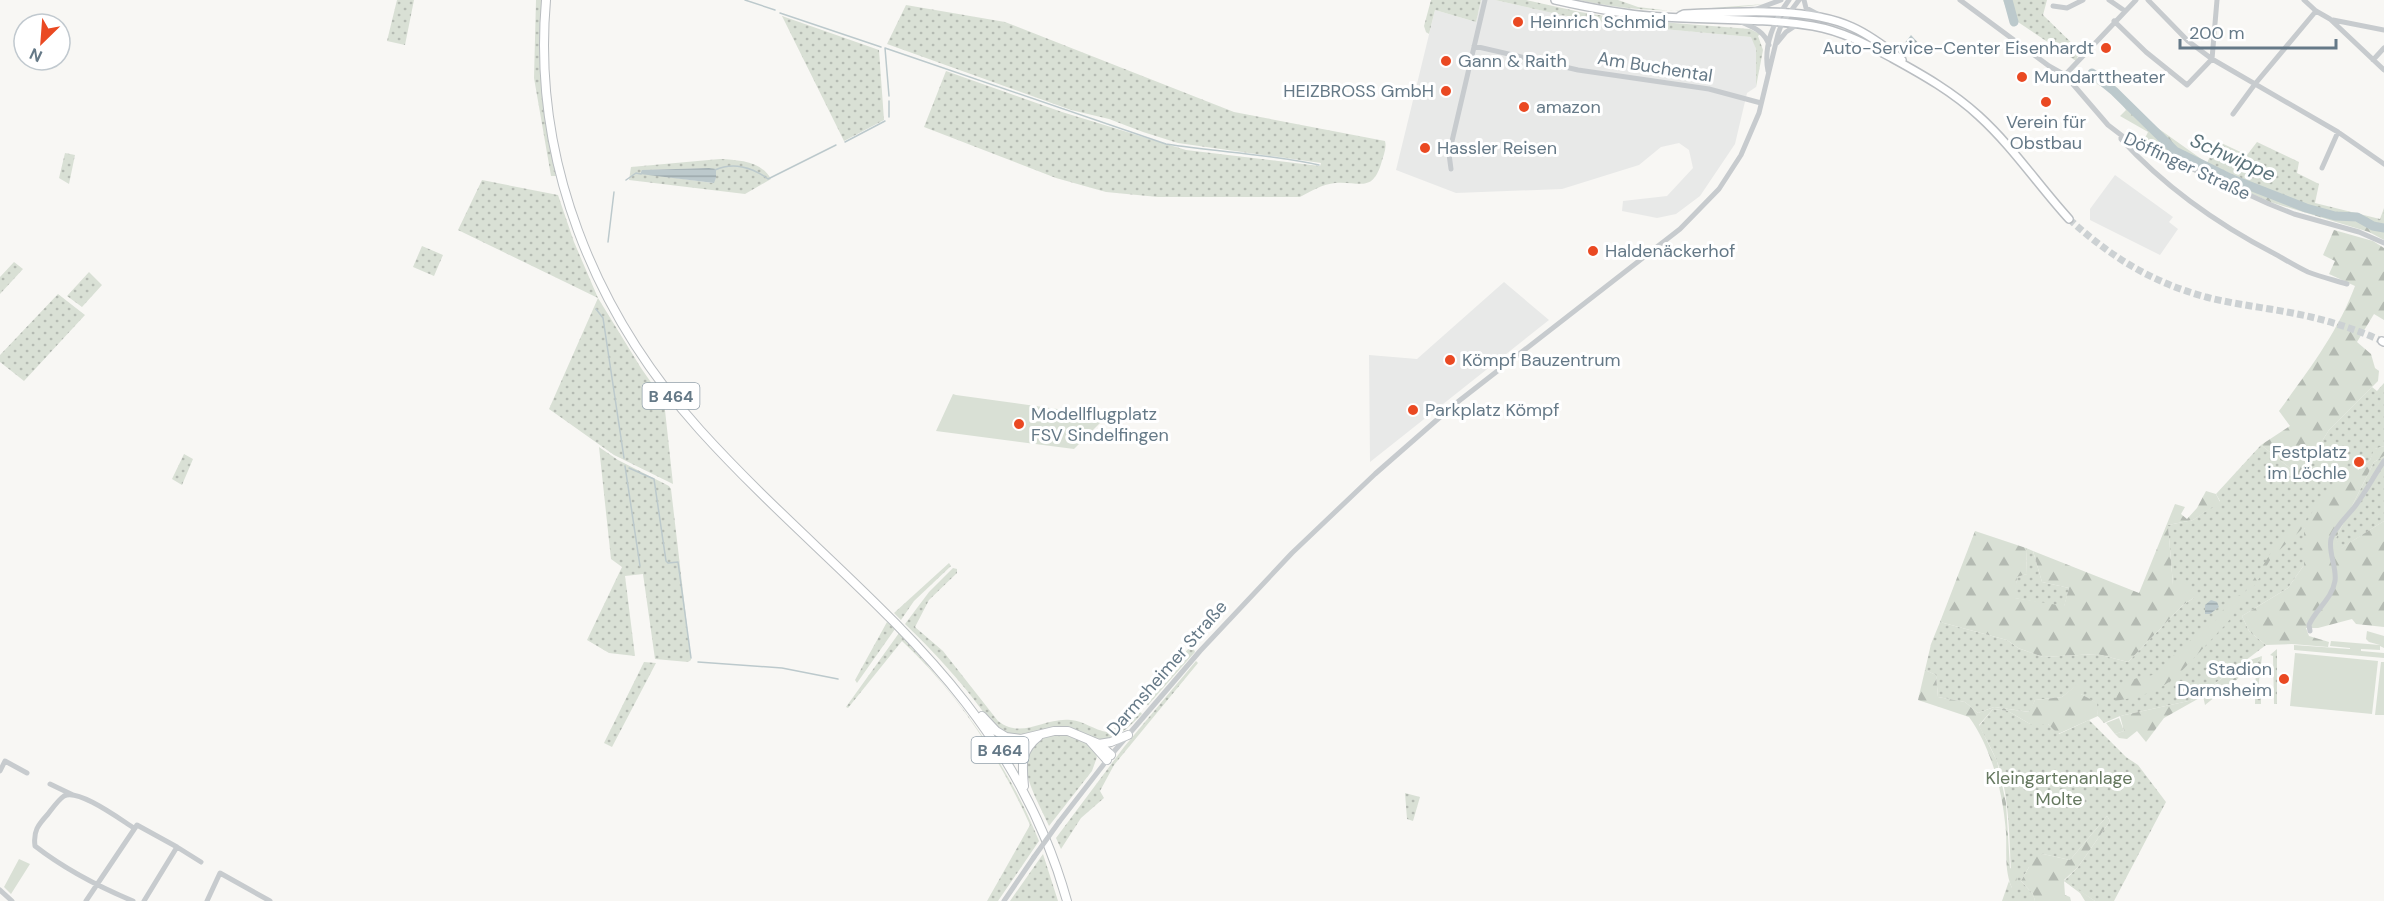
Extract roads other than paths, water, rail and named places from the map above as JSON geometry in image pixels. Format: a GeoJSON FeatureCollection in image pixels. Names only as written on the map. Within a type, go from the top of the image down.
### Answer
{"type":"FeatureCollection","features":[{"type":"Feature","properties":{"kind":"highway","name":"B 464"},"geometry":{"type":"LineString","coordinates":[[546,0],[544,43],[552,137],[570,212],[600,285],[639,353],[711,442],[903,630],[973,711],[1024,791],[1046,837],[1067,901]]}},
{"type":"Feature","properties":{"kind":"highway","name":"B 464"},"geometry":{"type":"LineString","coordinates":[[546,68],[551,0]]}},
{"type":"Feature","properties":{"kind":"highway"},"geometry":{"type":"LineString","coordinates":[[973,711],[1006,738],[1017,739],[1065,730],[1100,744],[1128,735]]}},
{"type":"Feature","properties":{"kind":"highway"},"geometry":{"type":"LineString","coordinates":[[1024,791],[1022,759],[1028,746],[1040,735]]}},
{"type":"Feature","properties":{"kind":"highway"},"geometry":{"type":"LineString","coordinates":[[1089,740],[1109,758]]}},
{"type":"Feature","properties":{"kind":"highway"},"geometry":{"type":"LineString","coordinates":[[1100,744],[1109,758]]}},
{"type":"Feature","properties":{"kind":"main road"},"geometry":{"type":"LineString","coordinates":[[1555,0],[1607,11],[1674,18],[1798,24],[1846,35],[1912,68]]}},
{"type":"Feature","properties":{"kind":"main road"},"geometry":{"type":"LineString","coordinates":[[1674,18],[1684,14],[1750,12],[1784,14],[1825,18],[1864,33],[1953,94],[1984,121],[2003,140],[2069,219]]}},
{"type":"Feature","properties":{"kind":"street"},"geometry":{"type":"LineString","coordinates":[[1451,169],[1449,154],[1485,0]]}},
{"type":"Feature","properties":{"kind":"street"},"geometry":{"type":"LineString","coordinates":[[1484,10],[1491,0]]}},
{"type":"Feature","properties":{"kind":"street"},"geometry":{"type":"LineString","coordinates":[[1750,12],[1781,0]]}},
{"type":"Feature","properties":{"kind":"street"},"geometry":{"type":"LineString","coordinates":[[1784,14],[1789,0]]}},
{"type":"Feature","properties":{"kind":"street"},"geometry":{"type":"LineString","coordinates":[[1784,14],[1799,0]]}},
{"type":"Feature","properties":{"kind":"street"},"geometry":{"type":"LineString","coordinates":[[1804,0],[1808,9],[1825,18]]}},
{"type":"Feature","properties":{"kind":"street","name":"Döffinger Straße"},"geometry":{"type":"LineString","coordinates":[[1960,0],[2049,66],[2065,75],[2109,125],[2121,135],[2178,164],[2269,204],[2294,214],[2359,232],[2384,243]]}},
{"type":"Feature","properties":{"kind":"street"},"geometry":{"type":"LineString","coordinates":[[2053,6],[2067,9],[2083,0]]}},
{"type":"Feature","properties":{"kind":"street"},"geometry":{"type":"LineString","coordinates":[[2109,0],[2125,11]]}},
{"type":"Feature","properties":{"kind":"street"},"geometry":{"type":"LineString","coordinates":[[2065,75],[2136,0]]}},
{"type":"Feature","properties":{"kind":"street"},"geometry":{"type":"LineString","coordinates":[[2148,0],[2188,41],[2212,59],[2338,132],[2384,164]]}},
{"type":"Feature","properties":{"kind":"street"},"geometry":{"type":"LineString","coordinates":[[2114,21],[2146,52],[2187,85],[2212,59],[2217,0]]}},
{"type":"Feature","properties":{"kind":"street"},"geometry":{"type":"LineString","coordinates":[[2304,0],[2316,11],[2330,19],[2384,70]]}},
{"type":"Feature","properties":{"kind":"street"},"geometry":{"type":"LineString","coordinates":[[2233,114],[2316,11]]}},
{"type":"Feature","properties":{"kind":"street","name":"Darmsheimer Straße"},"geometry":{"type":"LineString","coordinates":[[1004,901],[1059,822],[1128,735],[1234,612],[1292,553],[1375,474],[1455,404],[1680,229],[1719,189],[1731,173],[1748,141],[1761,103],[1768,71],[1772,67],[1772,46],[1778,23],[1784,14]]}},
{"type":"Feature","properties":{"kind":"street"},"geometry":{"type":"LineString","coordinates":[[2330,19],[2384,30]]}},
{"type":"Feature","properties":{"kind":"street"},"geometry":{"type":"LineString","coordinates":[[1739,21],[1760,31],[1772,46],[1798,24]]}},
{"type":"Feature","properties":{"kind":"street","name":"Am Buchental"},"geometry":{"type":"LineString","coordinates":[[1474,46],[1578,70],[1709,89],[1761,103]]}},
{"type":"Feature","properties":{"kind":"street"},"geometry":{"type":"LineString","coordinates":[[2373,60],[2384,48]]}},
{"type":"Feature","properties":{"kind":"street"},"geometry":{"type":"LineString","coordinates":[[2322,168],[2338,132]]}},
{"type":"Feature","properties":{"kind":"street"},"geometry":{"type":"LineString","coordinates":[[2121,135],[2121,139],[2128,147],[2156,173],[2220,222],[2307,271],[2347,284]]}},
{"type":"Feature","properties":{"kind":"street"},"geometry":{"type":"LineString","coordinates":[[2310,631],[2309,625],[2313,617],[2327,600],[2333,587],[2335,578],[2331,539],[2384,461]]}},
{"type":"Feature","properties":{"kind":"street"},"geometry":{"type":"LineString","coordinates":[[0,771],[2,760],[27,773]]}},
{"type":"Feature","properties":{"kind":"street"},"geometry":{"type":"LineString","coordinates":[[50,784],[90,801],[201,862]]}},
{"type":"Feature","properties":{"kind":"street"},"geometry":{"type":"LineString","coordinates":[[73,795],[64,796],[37,826],[33,834],[35,846],[62,868],[133,901]]}},
{"type":"Feature","properties":{"kind":"street"},"geometry":{"type":"LineString","coordinates":[[86,901],[136,826]]}},
{"type":"Feature","properties":{"kind":"street"},"geometry":{"type":"LineString","coordinates":[[144,901],[177,847]]}},
{"type":"Feature","properties":{"kind":"street"},"geometry":{"type":"LineString","coordinates":[[207,901],[220,873],[266,900]]}},
{"type":"Feature","properties":{"kind":"street"},"geometry":{"type":"LineString","coordinates":[[0,890],[12,901]]}},
{"type":"Feature","properties":{"kind":"waterway"},"geometry":{"type":"LineString","coordinates":[[745,0],[775,10]]}},
{"type":"Feature","properties":{"kind":"waterway","name":"Schwippe"},"geometry":{"type":"LineString","coordinates":[[2008,0],[2014,22]]}},
{"type":"Feature","properties":{"kind":"waterway"},"geometry":{"type":"LineString","coordinates":[[780,13],[881,47]]}},
{"type":"Feature","properties":{"kind":"waterway"},"geometry":{"type":"LineString","coordinates":[[889,96],[885,48],[1166,144],[1319,165]]}},
{"type":"Feature","properties":{"kind":"waterway","name":"Schwippe"},"geometry":{"type":"LineString","coordinates":[[2092,73],[2114,91],[2175,151],[2232,179],[2306,208],[2335,216],[2357,217],[2373,226],[2384,228]]}},
{"type":"Feature","properties":{"kind":"waterway"},"geometry":{"type":"LineString","coordinates":[[889,101],[889,117]]}},
{"type":"Feature","properties":{"kind":"waterway"},"geometry":{"type":"LineString","coordinates":[[845,142],[885,121]]}},
{"type":"Feature","properties":{"kind":"waterway"},"geometry":{"type":"LineString","coordinates":[[715,170],[729,166],[742,167],[756,171],[768,179],[836,145]]}},
{"type":"Feature","properties":{"kind":"waterway"},"geometry":{"type":"LineString","coordinates":[[626,180],[636,173],[641,174]]}},
{"type":"Feature","properties":{"kind":"waterway"},"geometry":{"type":"LineString","coordinates":[[608,242],[614,192]]}},
{"type":"Feature","properties":{"kind":"waterway"},"geometry":{"type":"LineString","coordinates":[[596,309],[603,318],[624,458]]}},
{"type":"Feature","properties":{"kind":"waterway"},"geometry":{"type":"LineString","coordinates":[[625,466],[640,566]]}},
{"type":"Feature","properties":{"kind":"waterway"},"geometry":{"type":"LineString","coordinates":[[629,468],[654,479],[666,561],[668,563],[678,562],[691,658]]}},
{"type":"Feature","properties":{"kind":"waterway"},"geometry":{"type":"LineString","coordinates":[[698,662],[782,668],[838,679]]}},
{"type":"Feature","properties":{"kind":"tunnel"},"geometry":{"type":"LineString","coordinates":[[2069,219],[2116,256],[2167,284],[2236,304],[2323,320],[2382,341]]}},
{"type":"Feature","properties":{"kind":"place","name":"Heinrich Schmid"},"geometry":{"type":"Point","coordinates":[1518,22]}},
{"type":"Feature","properties":{"kind":"place","name":"Auto-Service-Center Eisenhardt"},"geometry":{"type":"Point","coordinates":[2106,48]}},
{"type":"Feature","properties":{"kind":"place","name":"Gann & Raith"},"geometry":{"type":"Point","coordinates":[1446,61]}},
{"type":"Feature","properties":{"kind":"place","name":"Mundarttheater"},"geometry":{"type":"Point","coordinates":[2022,77]}},
{"type":"Feature","properties":{"kind":"place","name":"HEIZBROSS GmbH"},"geometry":{"type":"Point","coordinates":[1446,91]}},
{"type":"Feature","properties":{"kind":"place","name":"Verein für Obstbau"},"geometry":{"type":"Point","coordinates":[2046,102]}},
{"type":"Feature","properties":{"kind":"place","name":"amazon"},"geometry":{"type":"Point","coordinates":[1524,107]}},
{"type":"Feature","properties":{"kind":"place","name":"Hassler Reisen"},"geometry":{"type":"Point","coordinates":[1425,148]}},
{"type":"Feature","properties":{"kind":"place","name":"Haldenäckerhof"},"geometry":{"type":"Point","coordinates":[1593,251]}},
{"type":"Feature","properties":{"kind":"place","name":"Kömpf Bauzentrum"},"geometry":{"type":"Point","coordinates":[1450,360]}},
{"type":"Feature","properties":{"kind":"place","name":"Parkplatz Kömpf"},"geometry":{"type":"Point","coordinates":[1413,410]}},
{"type":"Feature","properties":{"kind":"place","name":"Modellflugplatz FSV Sindelfingen"},"geometry":{"type":"Point","coordinates":[1019,424]}},
{"type":"Feature","properties":{"kind":"place","name":"Festplatz im Löchle"},"geometry":{"type":"Point","coordinates":[2359,462]}},
{"type":"Feature","properties":{"kind":"place","name":"Stadion Darmsheim"},"geometry":{"type":"Point","coordinates":[2284,679]}},
{"type":"Feature","properties":{"kind":"park label","name":"Kleingartenanlage Molte"},"geometry":{"type":"Point","coordinates":[2059,788]}}]}
